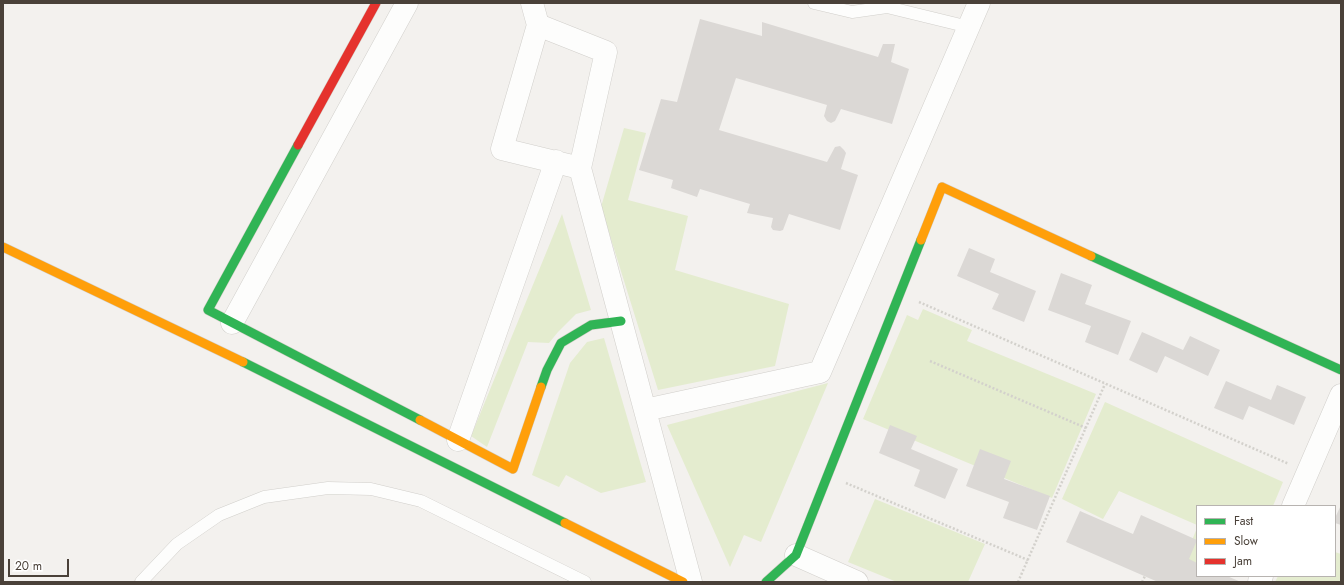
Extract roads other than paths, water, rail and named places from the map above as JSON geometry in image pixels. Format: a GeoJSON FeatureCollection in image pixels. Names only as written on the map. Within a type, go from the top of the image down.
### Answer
{"type":"FeatureCollection","features":[{"type":"Feature","properties":{"kind":"street"},"geometry":{"type":"LineString","coordinates":[[376,3],[208,310],[513,469],[547,370],[561,343],[591,325],[621,321]]}},
{"type":"Feature","properties":{"kind":"street"},"geometry":{"type":"LineString","coordinates":[[232,323],[407,3]]}},
{"type":"Feature","properties":{"kind":"street"},"geometry":{"type":"LineString","coordinates":[[532,3],[538,25],[502,149],[580,168]]}},
{"type":"Feature","properties":{"kind":"street"},"geometry":{"type":"LineString","coordinates":[[645,410],[820,372],[980,3]]}},
{"type":"Feature","properties":{"kind":"street"},"geometry":{"type":"LineString","coordinates":[[538,25],[606,52],[580,168],[691,582]]}},
{"type":"Feature","properties":{"kind":"street"},"geometry":{"type":"LineString","coordinates":[[458,440],[556,161]]}},
{"type":"Feature","properties":{"kind":"street"},"geometry":{"type":"LineString","coordinates":[[766,582],[796,555],[942,187],[1341,370]]}},
{"type":"Feature","properties":{"kind":"street"},"geometry":{"type":"LineString","coordinates":[[3,247],[220,351],[683,582]]}},
{"type":"Feature","properties":{"kind":"street"},"geometry":{"type":"LineString","coordinates":[[1293,505],[1341,395]]}},
{"type":"Feature","properties":{"kind":"street"},"geometry":{"type":"LineString","coordinates":[[796,555],[857,582]]}},
{"type":"Feature","properties":{"kind":"lane"},"geometry":{"type":"LineString","coordinates":[[814,3],[852,12],[887,7],[969,27]]}},
{"type":"Feature","properties":{"kind":"lane"},"geometry":{"type":"LineString","coordinates":[[141,582],[177,544],[219,515],[264,497],[328,488],[371,489],[421,501],[585,582]]}}]}
